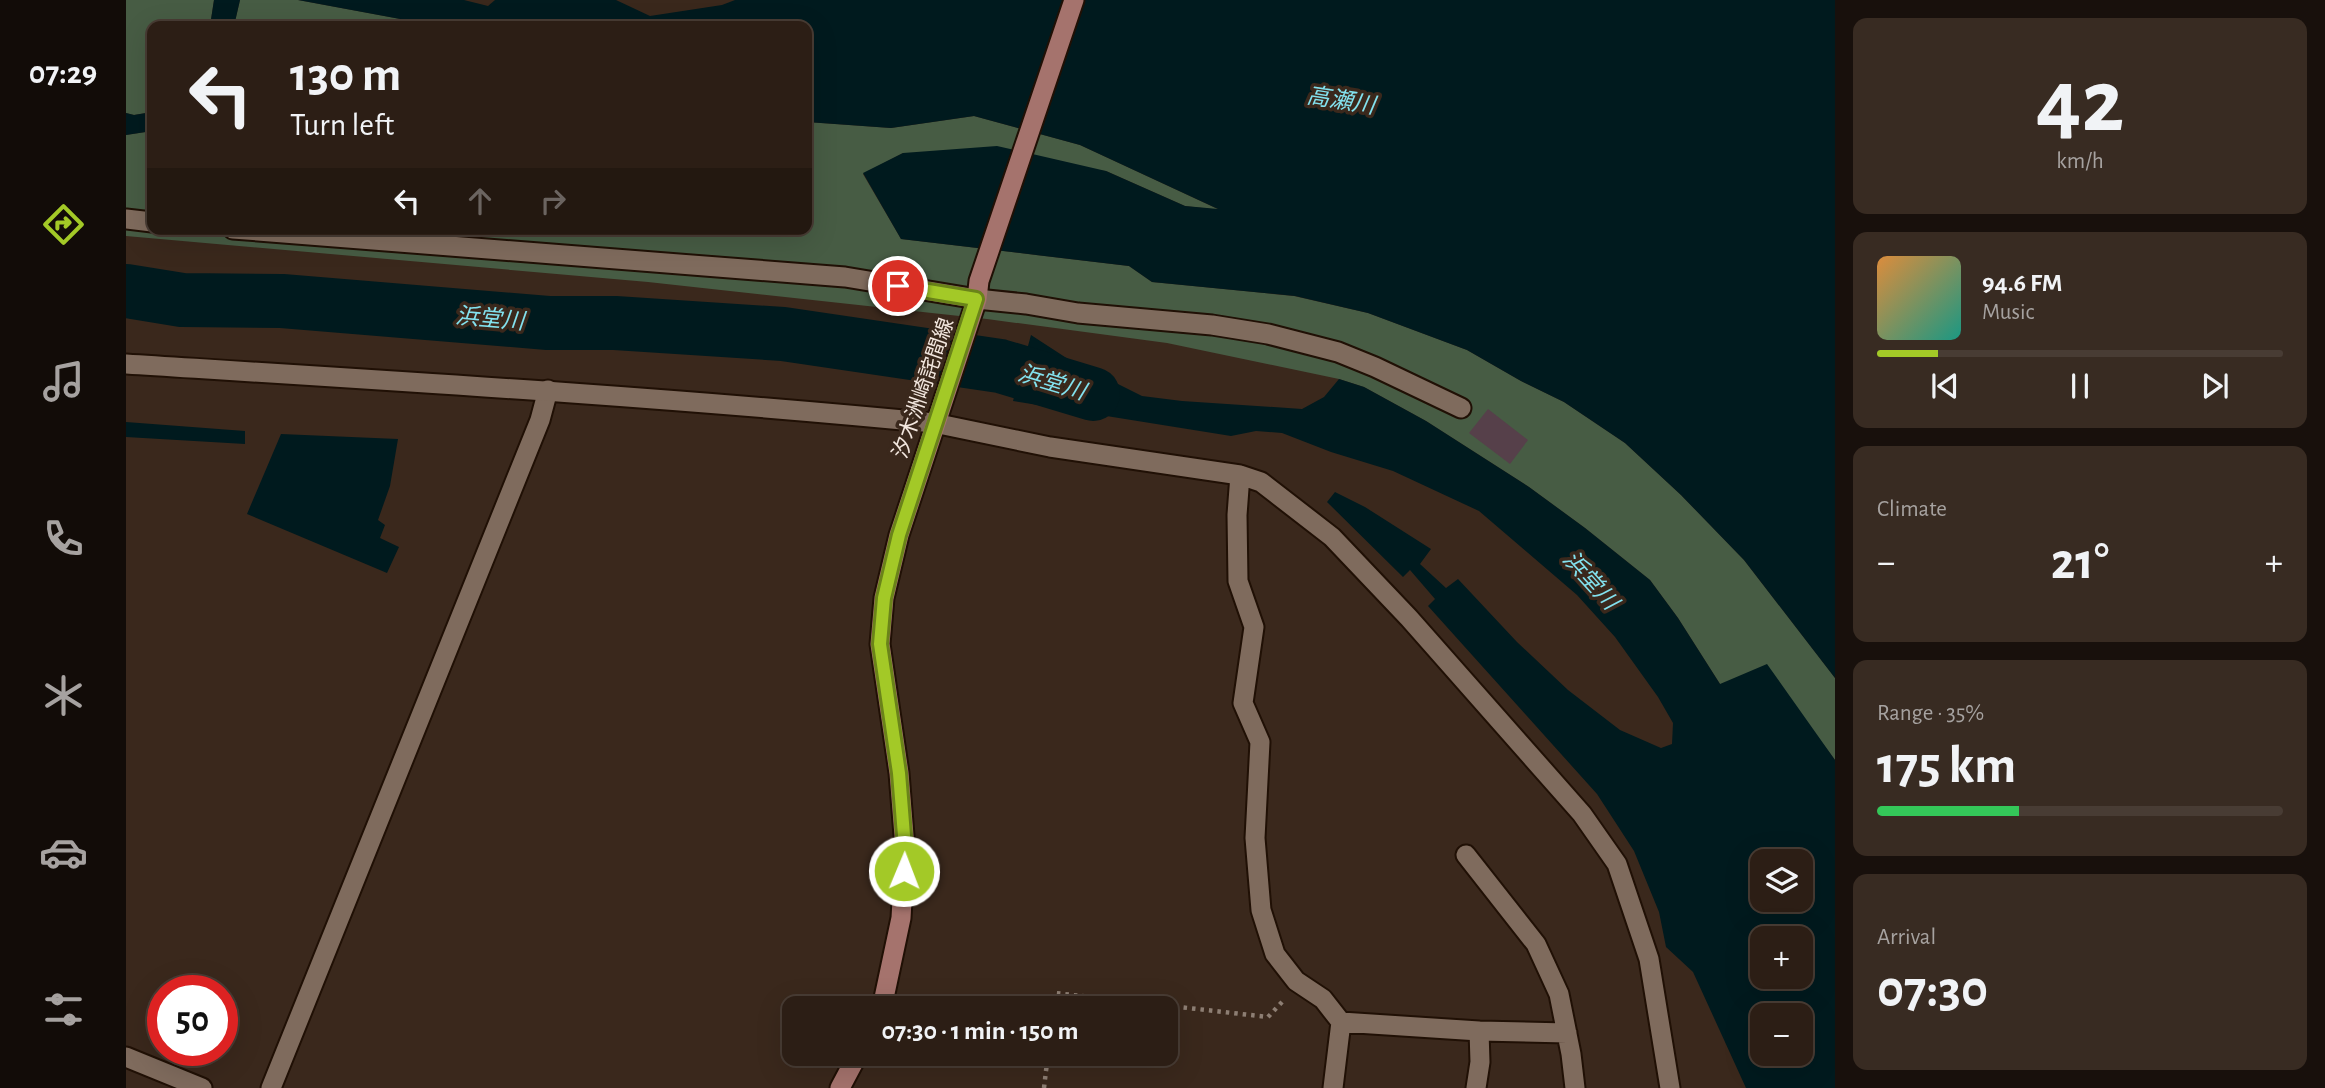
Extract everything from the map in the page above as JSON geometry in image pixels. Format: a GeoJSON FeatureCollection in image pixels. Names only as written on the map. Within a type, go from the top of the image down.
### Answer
{"type":"FeatureCollection","features":[{"type":"Feature","properties":{"kind":"main road","name":"汐木洲崎詫間線"},"geometry":{"type":"LineString","coordinates":[[884,996],[901,918],[905,848],[899,773],[880,644],[884,598],[899,535],[934,423],[1074,0]]}},
{"type":"Feature","properties":{"kind":"main road"},"geometry":{"type":"LineString","coordinates":[[840,1088],[852,1066]]}},
{"type":"Feature","properties":{"kind":"street"},"geometry":{"type":"LineString","coordinates":[[126,219],[147,221]]}},
{"type":"Feature","properties":{"kind":"street"},"geometry":{"type":"LineString","coordinates":[[309,235],[977,290],[1026,304],[1078,313],[1212,325],[1268,334],[1338,352],[1461,408]]}},
{"type":"Feature","properties":{"kind":"street"},"geometry":{"type":"LineString","coordinates":[[126,364],[548,390],[934,423],[1050,447],[1240,475],[1261,482],[1332,537],[1409,618],[1582,814],[1617,864],[1649,959],[1670,1088]]}},
{"type":"Feature","properties":{"kind":"street"},"geometry":{"type":"LineString","coordinates":[[271,1088],[540,420],[548,390]]}},
{"type":"Feature","properties":{"kind":"street"},"geometry":{"type":"LineString","coordinates":[[1240,475],[1237,515],[1238,581],[1254,627],[1243,703],[1260,742],[1255,838],[1261,910],[1275,954],[1296,981],[1323,999],[1341,1022],[1333,1088]]}},
{"type":"Feature","properties":{"kind":"street"},"geometry":{"type":"LineString","coordinates":[[1466,855],[1536,944],[1559,994],[1575,1088]]}},
{"type":"Feature","properties":{"kind":"street"},"geometry":{"type":"LineString","coordinates":[[1341,1022],[1567,1034]]}},
{"type":"Feature","properties":{"kind":"street"},"geometry":{"type":"LineString","coordinates":[[1476,1088],[1480,1062],[1479,1031]]}},
{"type":"Feature","properties":{"kind":"street"},"geometry":{"type":"LineString","coordinates":[[126,1057],[202,1088]]}},
{"type":"Feature","properties":{"kind":"path"},"geometry":{"type":"LineString","coordinates":[[1178,1007],[1268,1017],[1290,993],[1296,981]]}},
{"type":"Feature","properties":{"kind":"path"},"geometry":{"type":"LineString","coordinates":[[1055,996],[1055,993],[1082,996]]}},
{"type":"Feature","properties":{"kind":"path"},"geometry":{"type":"LineString","coordinates":[[1044,1088],[1047,1066]]}},
{"type":"Feature","properties":{"kind":"green space"},"geometry":{"type":"Polygon","coordinates":[[[126,0],[214,0],[211,21],[147,21],[147,113],[126,113],[126,0]]]}},
{"type":"Feature","properties":{"kind":"green space"},"geometry":{"type":"Polygon","coordinates":[[[240,0],[298,0],[411,21],[235,21],[240,0]]]}},
{"type":"Feature","properties":{"kind":"green space"},"geometry":{"type":"Polygon","coordinates":[[[974,116],[1080,145],[1220,210],[1185,206],[1106,171],[903,153],[863,174],[901,239],[1129,266],[1152,282],[1294,296],[1368,313],[1467,350],[1564,402],[1625,443],[1681,495],[1744,560],[1835,678],[1835,760],[1814,732],[1720,684],[1650,580],[1585,528],[1529,487],[1426,421],[1364,387],[1339,379],[1167,343],[987,319],[648,282],[126,236],[126,135],[147,132],[147,235],[812,235],[812,122],[891,128],[974,116]]]}},
{"type":"Feature","properties":{"kind":"water"},"geometry":{"type":"Polygon","coordinates":[[[214,0],[240,0],[235,21],[211,21],[214,0]]]}},
{"type":"Feature","properties":{"kind":"water","name":"高瀬川"},"geometry":{"type":"Polygon","coordinates":[[[298,0],[464,0],[488,6],[495,0],[616,0],[650,16],[722,5],[735,0],[1835,0],[1835,678],[1744,560],[1681,495],[1625,443],[1564,402],[1467,350],[1368,313],[1295,296],[1152,282],[1129,266],[901,239],[863,173],[903,153],[997,146],[1106,171],[1185,206],[1218,209],[1080,145],[974,116],[891,128],[812,122],[812,21],[411,21],[298,0]]]}},
{"type":"Feature","properties":{"kind":"water"},"geometry":{"type":"Polygon","coordinates":[[[126,113],[147,113],[147,132],[126,135],[126,113]]]}},
{"type":"Feature","properties":{"kind":"water"},"geometry":{"type":"Polygon","coordinates":[[[1031,335],[1068,359],[1142,396],[1302,409],[1324,397],[1339,379],[1364,387],[1426,421],[1529,487],[1650,580],[1720,684],[1767,664],[1835,760],[1835,1088],[1746,1088],[1693,972],[1666,947],[1659,912],[1634,851],[1597,794],[1428,606],[1435,599],[1410,570],[1403,577],[1327,502],[1335,492],[1365,507],[1431,549],[1420,564],[1446,588],[1458,579],[1517,642],[1568,690],[1620,730],[1661,748],[1672,744],[1673,723],[1658,697],[1615,637],[1577,595],[1479,511],[1393,471],[1331,452],[1282,433],[1256,431],[1231,436],[1013,401],[1031,335]]]}},
{"type":"Feature","properties":{"kind":"water"},"geometry":{"type":"Polygon","coordinates":[[[126,422],[245,431],[245,444],[126,437],[126,422]]]}},
{"type":"Feature","properties":{"kind":"water"},"geometry":{"type":"Polygon","coordinates":[[[281,434],[398,439],[390,486],[378,520],[385,525],[380,538],[399,547],[387,573],[247,514],[281,434]]]}},
{"type":"Feature","properties":{"kind":"building"},"geometry":{"type":"Polygon","coordinates":[[[1488,409],[1528,440],[1510,464],[1469,433],[1488,409]]]}},
{"type":"Feature","properties":{"kind":"waterway","name":"浜堂川"},"geometry":{"type":"LineString","coordinates":[[126,291],[182,300],[282,301],[548,323],[615,323],[783,334],[1000,366],[1093,394]]}},
{"type":"Feature","properties":{"kind":"route"},"geometry":{"type":"LineString","coordinates":[[898,286],[976,299],[899,535],[884,598],[880,644],[899,773],[905,848],[904,871]]}}]}
